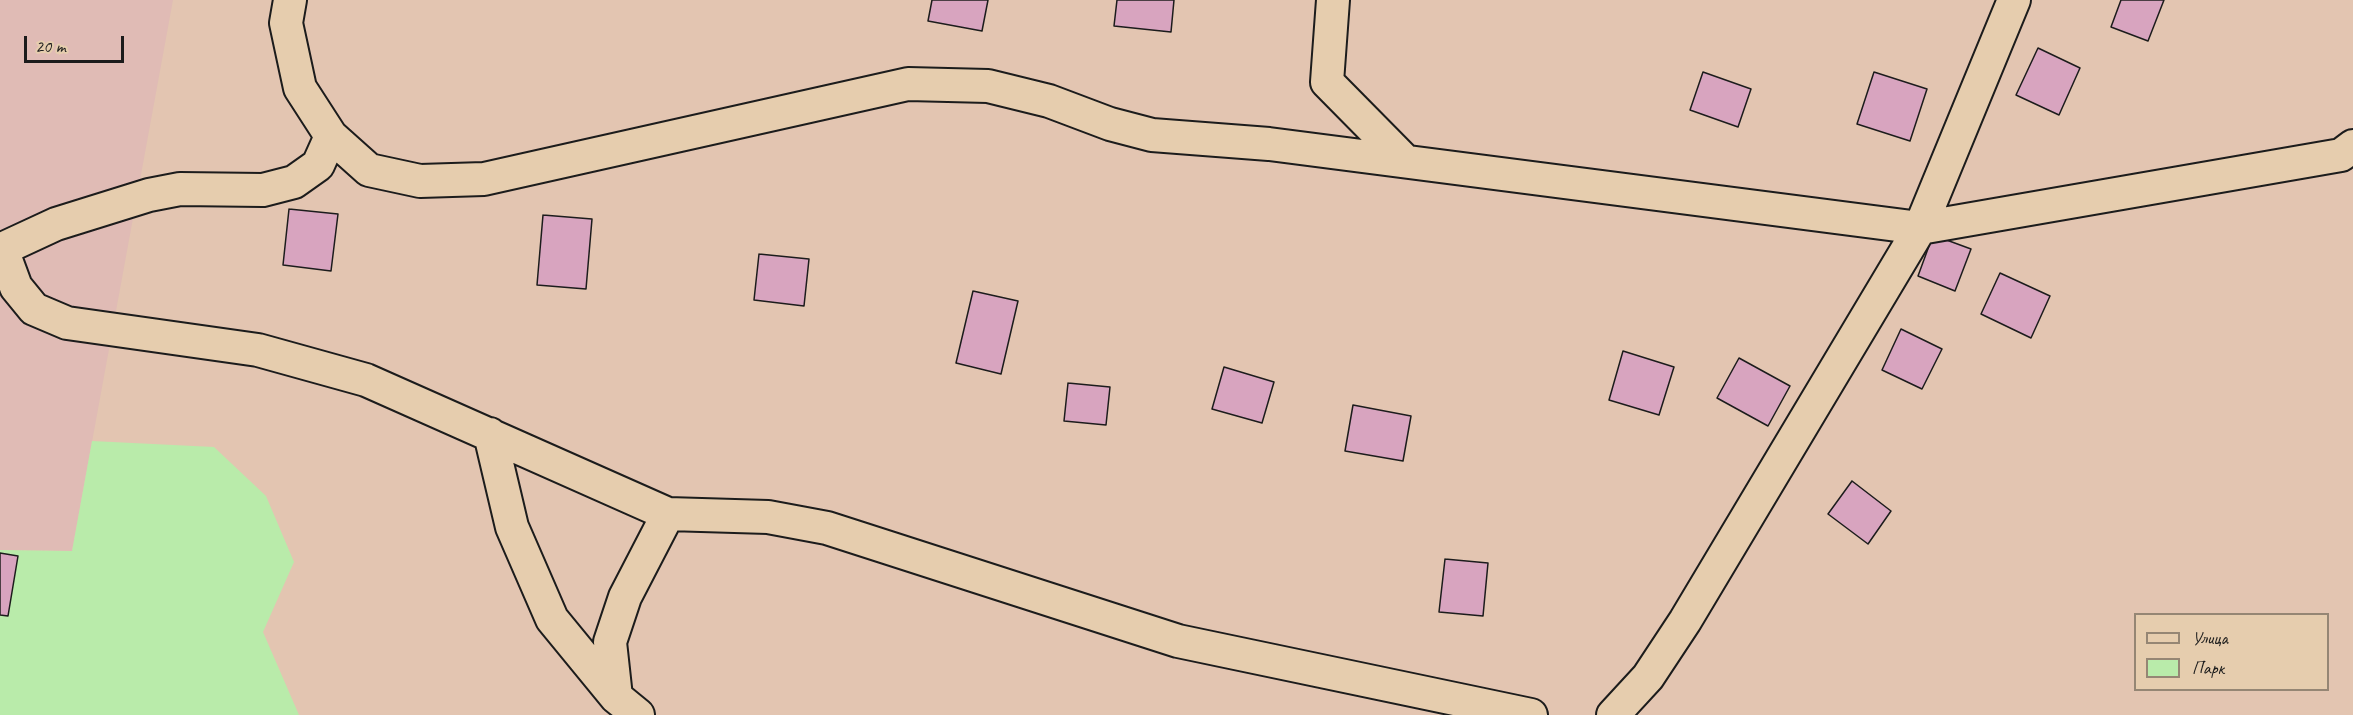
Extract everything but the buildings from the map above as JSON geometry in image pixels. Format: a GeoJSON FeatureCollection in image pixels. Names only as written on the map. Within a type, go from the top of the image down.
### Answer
{"type":"FeatureCollection","features":[{"type":"Feature","properties":{"kind":"street"},"geometry":{"type":"LineString","coordinates":[[290,0],[286,23],[300,88],[331,136],[369,170],[420,181],[484,179],[908,84],[988,86],[1049,101],[1110,124],[1152,135],[1269,144],[1920,228],[2341,155],[2353,146]]}},
{"type":"Feature","properties":{"kind":"street"},"geometry":{"type":"LineString","coordinates":[[1333,0],[1327,82],[1406,161]]}},
{"type":"Feature","properties":{"kind":"street"},"geometry":{"type":"LineString","coordinates":[[1613,715],[1648,677],[1686,621],[1920,228],[2014,0]]}},
{"type":"Feature","properties":{"kind":"street"},"geometry":{"type":"LineString","coordinates":[[331,136],[318,165],[294,182],[263,190],[180,189],[149,195],[56,224],[1,250],[16,287],[34,309],[67,323],[258,350],[366,380],[668,514],[768,517],[827,528],[1178,640],[1532,715]]}},
{"type":"Feature","properties":{"kind":"street"},"geometry":{"type":"LineString","coordinates":[[490,434],[512,527],[552,619],[627,706]]}},
{"type":"Feature","properties":{"kind":"street"},"geometry":{"type":"LineString","coordinates":[[627,706],[610,642],[625,597],[668,514]]}},
{"type":"Feature","properties":{"kind":"shaded area"},"geometry":{"type":"Polygon","coordinates":[[[0,0],[173,0],[72,551],[0,550],[0,0]]]}},
{"type":"Feature","properties":{"kind":"green space"},"geometry":{"type":"Polygon","coordinates":[[[92,441],[214,447],[266,496],[294,562],[263,632],[299,715],[0,715],[0,550],[72,551],[92,441]]]}}]}
